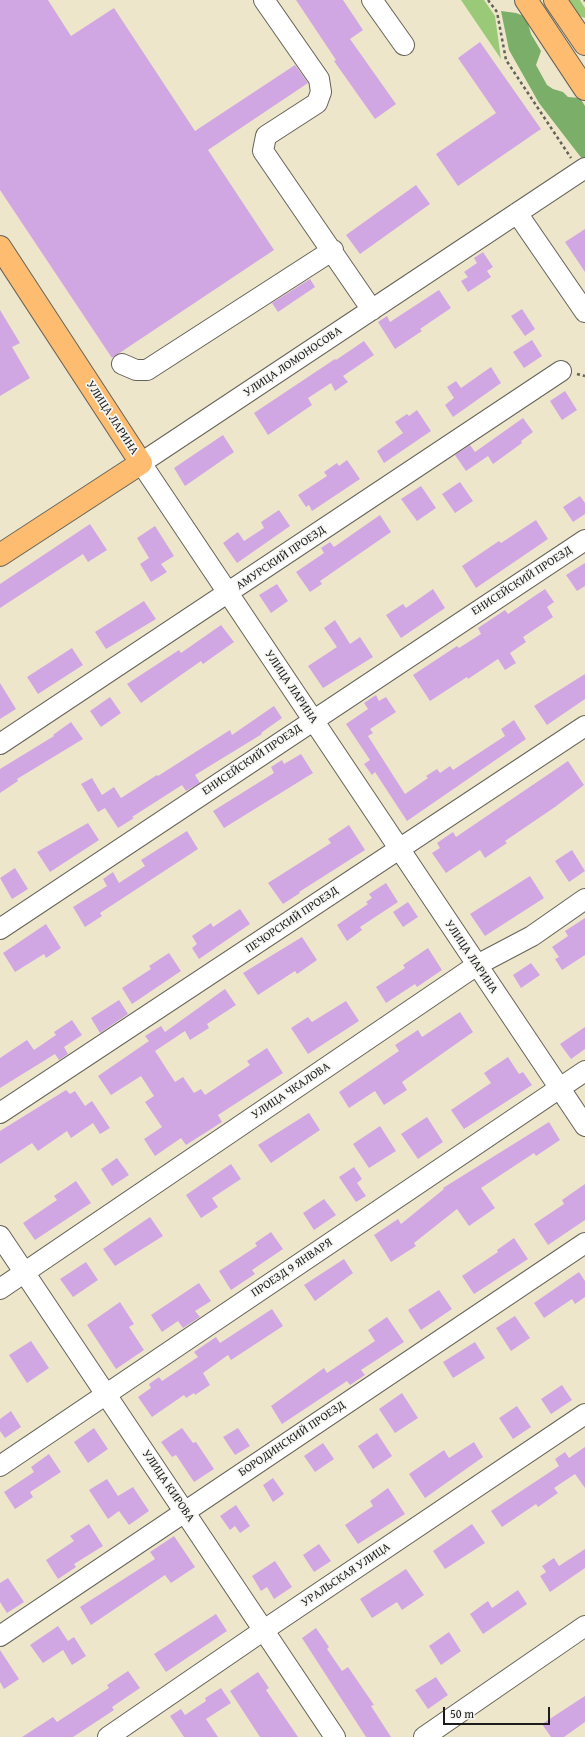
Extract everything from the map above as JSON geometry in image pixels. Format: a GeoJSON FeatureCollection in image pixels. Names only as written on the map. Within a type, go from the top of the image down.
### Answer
{"type":"FeatureCollection","features":[{"type":"Feature","properties":{"kind":"main road"},"geometry":{"type":"LineString","coordinates":[[526,0],[585,89]]}},
{"type":"Feature","properties":{"kind":"main road"},"geometry":{"type":"LineString","coordinates":[[555,0],[582,34],[556,45]]}},
{"type":"Feature","properties":{"kind":"main road","name":"УЛИЦА ЛАРИНА"},"geometry":{"type":"LineString","coordinates":[[0,247],[141,463]]}},
{"type":"Feature","properties":{"kind":"main road","name":"УЛИЦА ЛОМОНОСОВА"},"geometry":{"type":"LineString","coordinates":[[0,556],[141,463]]}},
{"type":"Feature","properties":{"kind":"street"},"geometry":{"type":"LineString","coordinates":[[264,0],[319,79],[321,92],[317,103],[266,136],[263,150],[333,250],[372,310]]}},
{"type":"Feature","properties":{"kind":"street"},"geometry":{"type":"LineString","coordinates":[[372,0],[404,45]]}},
{"type":"Feature","properties":{"kind":"street","name":"УЛИЦА ЛОМОНОСОВА"},"geometry":{"type":"LineString","coordinates":[[141,463],[583,170]]}},
{"type":"Feature","properties":{"kind":"street"},"geometry":{"type":"LineString","coordinates":[[517,213],[585,312]]}},
{"type":"Feature","properties":{"kind":"street"},"geometry":{"type":"LineString","coordinates":[[122,364],[136,370],[147,370],[333,250]]}},
{"type":"Feature","properties":{"kind":"street","name":"АМУРСКИЙ ПРОЕЗД"},"geometry":{"type":"LineString","coordinates":[[0,744],[561,371]]}},
{"type":"Feature","properties":{"kind":"street","name":"УЛИЦА ЛАРИНА"},"geometry":{"type":"LineString","coordinates":[[141,463],[585,1126]]}},
{"type":"Feature","properties":{"kind":"street","name":"ЕНИСЕЙСКИЙ ПРОЕЗД"},"geometry":{"type":"LineString","coordinates":[[0,929],[585,540]]}},
{"type":"Feature","properties":{"kind":"street","name":"ПЕЧОРСКИЙ ПРОЕЗД"},"geometry":{"type":"LineString","coordinates":[[0,1113],[585,726]]}},
{"type":"Feature","properties":{"kind":"street","name":"УЛИЦА ЧКАЛОВА"},"geometry":{"type":"LineString","coordinates":[[0,1289],[477,965],[532,936],[585,899]]}},
{"type":"Feature","properties":{"kind":"street","name":"ПРОЕЗД 9 ЯНВАРЯ"},"geometry":{"type":"LineString","coordinates":[[0,1466],[585,1071]]}},
{"type":"Feature","properties":{"kind":"street","name":"УЛИЦА КИРОВА"},"geometry":{"type":"LineString","coordinates":[[0,1236],[335,1737]]}},
{"type":"Feature","properties":{"kind":"street","name":"БОРОДИНСКИЙ ПРОЕЗД"},"geometry":{"type":"LineString","coordinates":[[0,1636],[184,1510],[585,1243]]}},
{"type":"Feature","properties":{"kind":"street","name":"УРАЛЬСКАЯ УЛИЦА"},"geometry":{"type":"LineString","coordinates":[[108,1737],[585,1414]]}},
{"type":"Feature","properties":{"kind":"street"},"geometry":{"type":"LineString","coordinates":[[424,1737],[585,1626]]}},
{"type":"Feature","properties":{"kind":"path"},"geometry":{"type":"LineString","coordinates":[[488,0],[497,12],[506,60],[583,170]]}},
{"type":"Feature","properties":{"kind":"green space"},"geometry":{"type":"Polygon","coordinates":[[[461,0],[484,0],[495,16],[501,59],[461,0]]]}},
{"type":"Feature","properties":{"kind":"green space"},"geometry":{"type":"Polygon","coordinates":[[[564,0],[580,0],[585,8],[585,18],[576,15],[564,0]]]}},
{"type":"Feature","properties":{"kind":"green space"},"geometry":{"type":"Polygon","coordinates":[[[501,11],[516,13],[526,17],[531,34],[541,51],[536,65],[547,85],[553,89],[563,92],[568,97],[580,98],[585,106],[585,159],[583,160],[539,103],[509,50],[501,11]]]}},
{"type":"Feature","properties":{"kind":"building"},"geometry":{"type":"Polygon","coordinates":[[[0,0],[48,0],[71,36],[114,8],[195,131],[295,65],[308,83],[208,150],[274,250],[112,358],[0,190],[0,0]]]}},
{"type":"Feature","properties":{"kind":"building"},"geometry":{"type":"Polygon","coordinates":[[[296,0],[343,0],[363,30],[350,39],[396,104],[375,119],[334,61],[336,60],[296,0]]]}},
{"type":"Feature","properties":{"kind":"building"},"geometry":{"type":"Polygon","coordinates":[[[480,42],[541,129],[458,186],[436,154],[496,113],[458,58],[480,42]]]}},
{"type":"Feature","properties":{"kind":"building"},"geometry":{"type":"Polygon","coordinates":[[[416,185],[430,204],[360,254],[346,235],[416,185]]]}},
{"type":"Feature","properties":{"kind":"building"},"geometry":{"type":"Polygon","coordinates":[[[585,229],[585,272],[565,242],[585,229]]]}},
{"type":"Feature","properties":{"kind":"building"},"geometry":{"type":"Polygon","coordinates":[[[483,252],[493,267],[487,271],[491,277],[468,292],[461,281],[468,277],[464,272],[477,263],[474,258],[483,252]]]}},
{"type":"Feature","properties":{"kind":"building"},"geometry":{"type":"Polygon","coordinates":[[[310,279],[315,287],[278,312],[272,303],[310,279]]]}},
{"type":"Feature","properties":{"kind":"building"},"geometry":{"type":"Polygon","coordinates":[[[439,290],[451,308],[420,329],[422,331],[395,349],[378,322],[387,316],[390,322],[439,290]]]}},
{"type":"Feature","properties":{"kind":"building"},"geometry":{"type":"Polygon","coordinates":[[[522,309],[535,329],[525,336],[511,316],[522,309]]]}},
{"type":"Feature","properties":{"kind":"building"},"geometry":{"type":"Polygon","coordinates":[[[0,310],[20,343],[12,347],[30,378],[0,396],[0,310]]]}},
{"type":"Feature","properties":{"kind":"building"},"geometry":{"type":"Polygon","coordinates":[[[532,340],[542,356],[524,368],[513,352],[532,340]]]}},
{"type":"Feature","properties":{"kind":"building"},"geometry":{"type":"Polygon","coordinates":[[[364,341],[374,355],[343,376],[348,382],[335,391],[331,383],[308,398],[312,405],[268,435],[254,413],[364,341]]]}},
{"type":"Feature","properties":{"kind":"building"},"geometry":{"type":"Polygon","coordinates":[[[491,367],[501,383],[453,417],[445,405],[454,398],[447,387],[456,381],[461,388],[491,367]]]}},
{"type":"Feature","properties":{"kind":"building"},"geometry":{"type":"Polygon","coordinates":[[[565,391],[577,410],[562,420],[550,401],[565,391]]]}},
{"type":"Feature","properties":{"kind":"building"},"geometry":{"type":"Polygon","coordinates":[[[417,410],[431,431],[384,463],[377,451],[403,433],[395,422],[407,414],[409,416],[417,410]]]}},
{"type":"Feature","properties":{"kind":"building"},"geometry":{"type":"Polygon","coordinates":[[[523,418],[533,432],[521,441],[522,443],[493,464],[488,456],[466,471],[455,455],[470,445],[475,452],[523,418]]]}},
{"type":"Feature","properties":{"kind":"building"},"geometry":{"type":"Polygon","coordinates":[[[223,435],[234,452],[185,486],[174,468],[223,435]]]}},
{"type":"Feature","properties":{"kind":"building"},"geometry":{"type":"Polygon","coordinates":[[[347,460],[360,479],[312,511],[309,505],[306,507],[298,495],[327,476],[324,472],[337,463],[339,466],[347,460]]]}},
{"type":"Feature","properties":{"kind":"building"},"geometry":{"type":"Polygon","coordinates":[[[460,482],[473,501],[455,513],[442,494],[460,482]]]}},
{"type":"Feature","properties":{"kind":"building"},"geometry":{"type":"Polygon","coordinates":[[[421,486],[436,508],[417,521],[401,499],[421,486]]]}},
{"type":"Feature","properties":{"kind":"building"},"geometry":{"type":"Polygon","coordinates":[[[580,496],[585,503],[585,514],[573,522],[563,507],[580,496]]]}},
{"type":"Feature","properties":{"kind":"building"},"geometry":{"type":"Polygon","coordinates":[[[279,510],[290,526],[237,563],[223,543],[238,532],[244,541],[264,528],[261,522],[279,510]]]}},
{"type":"Feature","properties":{"kind":"building"},"geometry":{"type":"Polygon","coordinates":[[[380,515],[391,532],[320,581],[322,584],[310,592],[296,572],[324,553],[321,548],[330,542],[334,547],[380,515]]]}},
{"type":"Feature","properties":{"kind":"building"},"geometry":{"type":"Polygon","coordinates":[[[536,520],[548,539],[476,588],[462,566],[499,541],[501,543],[536,520]]]}},
{"type":"Feature","properties":{"kind":"building"},"geometry":{"type":"Polygon","coordinates":[[[90,524],[107,550],[88,562],[83,554],[0,608],[0,584],[90,524]]]}},
{"type":"Feature","properties":{"kind":"building"},"geometry":{"type":"Polygon","coordinates":[[[155,526],[174,556],[161,564],[167,572],[151,582],[140,564],[149,558],[137,538],[155,526]]]}},
{"type":"Feature","properties":{"kind":"building"},"geometry":{"type":"Polygon","coordinates":[[[585,563],[585,586],[577,591],[566,575],[585,563]]]}},
{"type":"Feature","properties":{"kind":"building"},"geometry":{"type":"Polygon","coordinates":[[[277,584],[288,601],[271,613],[259,595],[277,584]]]}},
{"type":"Feature","properties":{"kind":"building"},"geometry":{"type":"Polygon","coordinates":[[[433,589],[445,608],[401,638],[386,615],[403,604],[406,608],[433,589]]]}},
{"type":"Feature","properties":{"kind":"building"},"geometry":{"type":"Polygon","coordinates":[[[545,589],[554,602],[547,607],[553,617],[523,637],[526,642],[510,653],[516,663],[505,670],[498,659],[468,679],[467,677],[430,701],[413,675],[457,646],[459,648],[481,634],[478,628],[505,610],[508,614],[545,589]]]}},
{"type":"Feature","properties":{"kind":"building"},"geometry":{"type":"Polygon","coordinates":[[[144,601],[156,619],[106,649],[95,632],[144,601]]]}},
{"type":"Feature","properties":{"kind":"building"},"geometry":{"type":"Polygon","coordinates":[[[335,620],[350,644],[360,637],[373,657],[323,688],[308,666],[337,647],[324,628],[335,620]]]}},
{"type":"Feature","properties":{"kind":"building"},"geometry":{"type":"Polygon","coordinates":[[[221,625],[234,642],[203,664],[201,661],[141,703],[127,684],[179,650],[181,653],[221,625]]]}},
{"type":"Feature","properties":{"kind":"building"},"geometry":{"type":"Polygon","coordinates":[[[72,648],[83,665],[38,694],[27,677],[72,648]]]}},
{"type":"Feature","properties":{"kind":"building"},"geometry":{"type":"Polygon","coordinates":[[[585,674],[585,699],[547,725],[534,706],[585,674]]]}},
{"type":"Feature","properties":{"kind":"building"},"geometry":{"type":"Polygon","coordinates":[[[0,683],[16,709],[0,719],[0,683]]]}},
{"type":"Feature","properties":{"kind":"building"},"geometry":{"type":"Polygon","coordinates":[[[376,695],[379,701],[386,697],[396,712],[370,729],[373,733],[368,736],[405,794],[428,778],[426,776],[437,769],[440,773],[450,766],[453,770],[505,736],[501,729],[514,720],[526,739],[407,821],[375,772],[372,775],[364,764],[370,760],[346,724],[368,709],[364,703],[376,695]]]}},
{"type":"Feature","properties":{"kind":"building"},"geometry":{"type":"Polygon","coordinates":[[[110,697],[121,713],[101,727],[90,711],[110,697]]]}},
{"type":"Feature","properties":{"kind":"building"},"geometry":{"type":"Polygon","coordinates":[[[274,706],[282,718],[261,733],[262,734],[195,775],[200,783],[186,791],[182,785],[132,817],[134,818],[118,828],[105,808],[98,812],[81,784],[92,778],[102,795],[114,787],[121,798],[230,730],[232,735],[274,706]]]}},
{"type":"Feature","properties":{"kind":"building"},"geometry":{"type":"Polygon","coordinates":[[[71,722],[83,739],[17,779],[18,781],[0,793],[0,769],[54,736],[53,735],[71,722]]]}},
{"type":"Feature","properties":{"kind":"building"},"geometry":{"type":"Polygon","coordinates":[[[301,754],[313,773],[224,828],[213,811],[274,773],[271,767],[282,760],[284,764],[301,754]]]}},
{"type":"Feature","properties":{"kind":"building"},"geometry":{"type":"Polygon","coordinates":[[[568,761],[584,785],[505,841],[507,843],[485,858],[480,850],[446,873],[432,853],[440,848],[437,843],[453,832],[456,837],[568,761]]]}},
{"type":"Feature","properties":{"kind":"building"},"geometry":{"type":"Polygon","coordinates":[[[88,823],[99,840],[50,872],[37,852],[88,823]]]}},
{"type":"Feature","properties":{"kind":"building"},"geometry":{"type":"Polygon","coordinates":[[[349,825],[365,850],[299,892],[300,893],[283,904],[268,883],[331,843],[328,839],[349,825]]]}},
{"type":"Feature","properties":{"kind":"building"},"geometry":{"type":"Polygon","coordinates":[[[187,831],[198,849],[100,913],[102,916],[85,927],[73,907],[107,886],[103,879],[113,872],[119,883],[145,866],[141,860],[187,831]]]}},
{"type":"Feature","properties":{"kind":"building"},"geometry":{"type":"Polygon","coordinates":[[[572,850],[585,871],[569,882],[555,861],[572,850]]]}},
{"type":"Feature","properties":{"kind":"building"},"geometry":{"type":"Polygon","coordinates":[[[15,868],[28,889],[12,899],[0,878],[15,868]]]}},
{"type":"Feature","properties":{"kind":"building"},"geometry":{"type":"Polygon","coordinates":[[[530,876],[544,898],[485,936],[470,914],[530,876]]]}},
{"type":"Feature","properties":{"kind":"building"},"geometry":{"type":"Polygon","coordinates":[[[386,883],[398,902],[360,927],[362,930],[347,941],[337,925],[368,904],[366,902],[372,898],[369,894],[386,883]]]}},
{"type":"Feature","properties":{"kind":"building"},"geometry":{"type":"Polygon","coordinates":[[[408,902],[418,917],[403,927],[393,912],[408,902]]]}},
{"type":"Feature","properties":{"kind":"building"},"geometry":{"type":"Polygon","coordinates":[[[240,909],[250,924],[199,959],[192,948],[197,944],[192,936],[211,923],[213,927],[240,909]]]}},
{"type":"Feature","properties":{"kind":"building"},"geometry":{"type":"Polygon","coordinates":[[[585,918],[585,955],[562,970],[555,959],[559,957],[552,947],[568,936],[565,931],[585,918]]]}},
{"type":"Feature","properties":{"kind":"building"},"geometry":{"type":"Polygon","coordinates":[[[46,924],[61,948],[46,958],[44,954],[15,972],[3,953],[46,924]]]}},
{"type":"Feature","properties":{"kind":"building"},"geometry":{"type":"Polygon","coordinates":[[[302,937],[317,960],[297,974],[295,971],[258,995],[243,973],[302,937]]]}},
{"type":"Feature","properties":{"kind":"building"},"geometry":{"type":"Polygon","coordinates":[[[428,948],[442,970],[417,987],[415,984],[386,1003],[376,987],[405,968],[403,965],[428,948]]]}},
{"type":"Feature","properties":{"kind":"building"},"geometry":{"type":"Polygon","coordinates":[[[169,953],[181,971],[132,1004],[122,988],[151,969],[149,966],[169,953]]]}},
{"type":"Feature","properties":{"kind":"building"},"geometry":{"type":"Polygon","coordinates":[[[531,963],[540,975],[521,988],[513,975],[531,963]]]}},
{"type":"Feature","properties":{"kind":"building"},"geometry":{"type":"Polygon","coordinates":[[[225,989],[236,1005],[207,1024],[209,1028],[190,1040],[185,1031],[155,1051],[175,1082],[183,1077],[194,1093],[201,1089],[205,1095],[250,1065],[247,1061],[267,1048],[283,1073],[218,1115],[222,1122],[186,1145],[181,1138],[155,1156],[144,1139],[162,1127],[145,1102],[154,1096],[141,1076],[111,1095],[98,1076],[149,1041],[145,1036],[161,1026],[165,1032],[225,989]]]}},
{"type":"Feature","properties":{"kind":"building"},"geometry":{"type":"Polygon","coordinates":[[[119,1000],[128,1014],[100,1033],[91,1018],[119,1000]]]}},
{"type":"Feature","properties":{"kind":"building"},"geometry":{"type":"Polygon","coordinates":[[[346,1001],[359,1021],[308,1054],[291,1028],[308,1017],[312,1022],[346,1001]]]}},
{"type":"Feature","properties":{"kind":"building"},"geometry":{"type":"Polygon","coordinates":[[[460,1012],[473,1032],[402,1082],[407,1090],[384,1105],[375,1091],[349,1108],[339,1092],[399,1051],[395,1045],[418,1030],[422,1037],[460,1012]]]}},
{"type":"Feature","properties":{"kind":"building"},"geometry":{"type":"Polygon","coordinates":[[[72,1020],[82,1035],[64,1047],[68,1054],[59,1060],[55,1054],[0,1088],[0,1058],[27,1040],[34,1050],[56,1035],[54,1032],[72,1020]]]}},
{"type":"Feature","properties":{"kind":"building"},"geometry":{"type":"Polygon","coordinates":[[[585,1027],[585,1049],[571,1059],[560,1044],[585,1027]]]}},
{"type":"Feature","properties":{"kind":"building"},"geometry":{"type":"Polygon","coordinates":[[[508,1057],[519,1074],[523,1072],[532,1085],[464,1129],[451,1110],[491,1083],[484,1073],[508,1057]]]}},
{"type":"Feature","properties":{"kind":"building"},"geometry":{"type":"Polygon","coordinates":[[[66,1090],[70,1094],[75,1091],[85,1106],[92,1101],[110,1128],[100,1134],[93,1123],[71,1138],[67,1131],[38,1151],[32,1143],[0,1164],[0,1131],[66,1090]]]}},
{"type":"Feature","properties":{"kind":"building"},"geometry":{"type":"Polygon","coordinates":[[[309,1113],[320,1130],[271,1163],[258,1145],[309,1113]]]}},
{"type":"Feature","properties":{"kind":"building"},"geometry":{"type":"Polygon","coordinates":[[[427,1117],[443,1142],[418,1159],[401,1134],[427,1117]]]}},
{"type":"Feature","properties":{"kind":"building"},"geometry":{"type":"Polygon","coordinates":[[[549,1122],[560,1140],[536,1156],[534,1153],[481,1188],[495,1208],[469,1226],[457,1209],[414,1243],[416,1246],[391,1262],[374,1235],[398,1219],[401,1224],[444,1189],[443,1188],[549,1122]]]}},
{"type":"Feature","properties":{"kind":"building"},"geometry":{"type":"Polygon","coordinates":[[[380,1126],[396,1151],[369,1168],[353,1144],[380,1126]]]}},
{"type":"Feature","properties":{"kind":"building"},"geometry":{"type":"Polygon","coordinates":[[[117,1158],[129,1175],[112,1186],[101,1169],[117,1158]]]}},
{"type":"Feature","properties":{"kind":"building"},"geometry":{"type":"Polygon","coordinates":[[[231,1164],[241,1179],[212,1198],[218,1207],[201,1218],[186,1195],[231,1164]]]}},
{"type":"Feature","properties":{"kind":"building"},"geometry":{"type":"Polygon","coordinates":[[[354,1167],[362,1179],[357,1183],[366,1196],[356,1202],[339,1177],[354,1167]]]}},
{"type":"Feature","properties":{"kind":"building"},"geometry":{"type":"Polygon","coordinates":[[[76,1181],[91,1203],[35,1240],[23,1223],[57,1200],[54,1196],[76,1181]]]}},
{"type":"Feature","properties":{"kind":"building"},"geometry":{"type":"Polygon","coordinates":[[[585,1184],[585,1220],[548,1245],[534,1224],[564,1204],[562,1200],[585,1184]]]}},
{"type":"Feature","properties":{"kind":"building"},"geometry":{"type":"Polygon","coordinates":[[[324,1199],[336,1215],[314,1230],[303,1213],[324,1199]]]}},
{"type":"Feature","properties":{"kind":"building"},"geometry":{"type":"Polygon","coordinates":[[[150,1217],[163,1236],[115,1266],[103,1249],[150,1217]]]}},
{"type":"Feature","properties":{"kind":"building"},"geometry":{"type":"Polygon","coordinates":[[[271,1232],[283,1249],[252,1270],[255,1274],[231,1290],[219,1271],[257,1246],[255,1243],[271,1232]]]}},
{"type":"Feature","properties":{"kind":"building"},"geometry":{"type":"Polygon","coordinates":[[[514,1238],[528,1259],[474,1294],[462,1276],[498,1252],[497,1250],[514,1238]]]}},
{"type":"Feature","properties":{"kind":"building"},"geometry":{"type":"Polygon","coordinates":[[[344,1259],[353,1273],[315,1301],[304,1285],[344,1259]]]}},
{"type":"Feature","properties":{"kind":"building"},"geometry":{"type":"Polygon","coordinates":[[[86,1262],[98,1280],[73,1297],[60,1279],[86,1262]]]}},
{"type":"Feature","properties":{"kind":"building"},"geometry":{"type":"Polygon","coordinates":[[[579,1272],[585,1281],[585,1297],[575,1304],[572,1299],[544,1318],[534,1303],[579,1272]]]}},
{"type":"Feature","properties":{"kind":"building"},"geometry":{"type":"Polygon","coordinates":[[[199,1283],[211,1301],[195,1311],[200,1317],[183,1328],[178,1321],[162,1332],[151,1315],[199,1283]]]}},
{"type":"Feature","properties":{"kind":"building"},"geometry":{"type":"Polygon","coordinates":[[[439,1290],[452,1309],[421,1330],[408,1310],[439,1290]]]}},
{"type":"Feature","properties":{"kind":"building"},"geometry":{"type":"Polygon","coordinates":[[[120,1302],[134,1324],[129,1327],[144,1350],[116,1369],[87,1325],[120,1302]]]}},
{"type":"Feature","properties":{"kind":"building"},"geometry":{"type":"Polygon","coordinates":[[[272,1309],[283,1326],[231,1360],[228,1355],[203,1373],[210,1385],[195,1395],[194,1393],[186,1398],[184,1395],[152,1417],[138,1397],[151,1388],[149,1384],[159,1377],[162,1381],[198,1357],[194,1352],[216,1337],[220,1343],[272,1309]]]}},
{"type":"Feature","properties":{"kind":"building"},"geometry":{"type":"Polygon","coordinates":[[[515,1316],[530,1338],[511,1351],[496,1328],[515,1316]]]}},
{"type":"Feature","properties":{"kind":"building"},"geometry":{"type":"Polygon","coordinates":[[[387,1317],[404,1342],[361,1370],[365,1375],[350,1385],[347,1381],[282,1424],[271,1406],[324,1368],[327,1373],[375,1341],[368,1330],[387,1317]]]}},
{"type":"Feature","properties":{"kind":"building"},"geometry":{"type":"Polygon","coordinates":[[[31,1341],[49,1368],[27,1383],[9,1355],[31,1341]]]}},
{"type":"Feature","properties":{"kind":"building"},"geometry":{"type":"Polygon","coordinates":[[[475,1342],[485,1358],[453,1378],[443,1362],[475,1342]]]}},
{"type":"Feature","properties":{"kind":"building"},"geometry":{"type":"Polygon","coordinates":[[[562,1385],[572,1400],[551,1414],[541,1399],[562,1385]]]}},
{"type":"Feature","properties":{"kind":"building"},"geometry":{"type":"Polygon","coordinates":[[[402,1393],[418,1418],[395,1433],[379,1409],[402,1393]]]}},
{"type":"Feature","properties":{"kind":"building"},"geometry":{"type":"Polygon","coordinates":[[[517,1406],[531,1427],[513,1439],[499,1418],[517,1406]]]}},
{"type":"Feature","properties":{"kind":"building"},"geometry":{"type":"Polygon","coordinates":[[[11,1411],[21,1427],[5,1438],[0,1431],[0,1419],[11,1411]]]}},
{"type":"Feature","properties":{"kind":"building"},"geometry":{"type":"Polygon","coordinates":[[[94,1428],[108,1449],[88,1463],[74,1442],[94,1428]]]}},
{"type":"Feature","properties":{"kind":"building"},"geometry":{"type":"Polygon","coordinates":[[[182,1428],[193,1443],[196,1442],[214,1469],[194,1482],[176,1455],[172,1457],[161,1442],[182,1428]]]}},
{"type":"Feature","properties":{"kind":"building"},"geometry":{"type":"Polygon","coordinates":[[[238,1428],[250,1446],[235,1455],[223,1437],[238,1428]]]}},
{"type":"Feature","properties":{"kind":"building"},"geometry":{"type":"Polygon","coordinates":[[[377,1433],[392,1456],[373,1469],[358,1446],[377,1433]]]}},
{"type":"Feature","properties":{"kind":"building"},"geometry":{"type":"Polygon","coordinates":[[[474,1442],[483,1457],[425,1498],[409,1474],[444,1450],[449,1458],[474,1442]]]}},
{"type":"Feature","properties":{"kind":"building"},"geometry":{"type":"Polygon","coordinates":[[[323,1443],[334,1459],[315,1472],[304,1456],[323,1443]]]}},
{"type":"Feature","properties":{"kind":"building"},"geometry":{"type":"Polygon","coordinates":[[[585,1447],[585,1488],[575,1474],[554,1488],[558,1493],[538,1507],[536,1504],[502,1527],[491,1511],[559,1466],[555,1459],[565,1452],[569,1458],[585,1447]]]}},
{"type":"Feature","properties":{"kind":"building"},"geometry":{"type":"Polygon","coordinates":[[[49,1454],[61,1472],[30,1492],[33,1497],[15,1509],[4,1492],[34,1472],[31,1467],[49,1454]]]}},
{"type":"Feature","properties":{"kind":"building"},"geometry":{"type":"Polygon","coordinates":[[[273,1478],[284,1494],[273,1502],[263,1485],[273,1478]]]}},
{"type":"Feature","properties":{"kind":"building"},"geometry":{"type":"Polygon","coordinates":[[[107,1479],[118,1496],[133,1487],[149,1511],[129,1525],[119,1511],[108,1519],[89,1490],[107,1479]]]}},
{"type":"Feature","properties":{"kind":"building"},"geometry":{"type":"Polygon","coordinates":[[[388,1488],[405,1514],[358,1544],[345,1525],[373,1506],[370,1501],[388,1488]]]}},
{"type":"Feature","properties":{"kind":"building"},"geometry":{"type":"Polygon","coordinates":[[[236,1505],[250,1526],[240,1533],[235,1526],[230,1530],[220,1516],[236,1505]]]}},
{"type":"Feature","properties":{"kind":"building"},"geometry":{"type":"Polygon","coordinates":[[[89,1524],[103,1546],[74,1564],[76,1567],[58,1579],[46,1560],[74,1541],[70,1536],[89,1524]]]}},
{"type":"Feature","properties":{"kind":"building"},"geometry":{"type":"Polygon","coordinates":[[[472,1524],[485,1543],[445,1569],[433,1551],[472,1524]]]}},
{"type":"Feature","properties":{"kind":"building"},"geometry":{"type":"Polygon","coordinates":[[[174,1536],[195,1567],[171,1583],[165,1575],[91,1625],[80,1607],[155,1559],[150,1552],[174,1536]]]}},
{"type":"Feature","properties":{"kind":"building"},"geometry":{"type":"Polygon","coordinates":[[[319,1544],[331,1561],[314,1572],[303,1555],[319,1544]]]}},
{"type":"Feature","properties":{"kind":"building"},"geometry":{"type":"Polygon","coordinates":[[[585,1549],[585,1568],[550,1592],[540,1576],[546,1572],[542,1566],[554,1558],[559,1566],[585,1549]]]}},
{"type":"Feature","properties":{"kind":"building"},"geometry":{"type":"Polygon","coordinates":[[[275,1561],[292,1587],[274,1599],[267,1587],[261,1591],[252,1576],[275,1561]]]}},
{"type":"Feature","properties":{"kind":"building"},"geometry":{"type":"Polygon","coordinates":[[[406,1569],[424,1595],[402,1610],[397,1602],[372,1618],[360,1599],[406,1569]]]}},
{"type":"Feature","properties":{"kind":"building"},"geometry":{"type":"Polygon","coordinates":[[[8,1578],[24,1602],[7,1613],[0,1602],[0,1583],[8,1578]]]}},
{"type":"Feature","properties":{"kind":"building"},"geometry":{"type":"Polygon","coordinates":[[[518,1590],[527,1604],[483,1634],[470,1614],[488,1601],[492,1608],[518,1590]]]}},
{"type":"Feature","properties":{"kind":"building"},"geometry":{"type":"Polygon","coordinates":[[[216,1614],[227,1631],[166,1672],[154,1654],[216,1614]]]}},
{"type":"Feature","properties":{"kind":"building"},"geometry":{"type":"Polygon","coordinates":[[[58,1626],[68,1641],[74,1637],[86,1656],[72,1665],[63,1650],[43,1663],[30,1645],[58,1626]]]}},
{"type":"Feature","properties":{"kind":"building"},"geometry":{"type":"Polygon","coordinates":[[[316,1628],[329,1647],[327,1649],[342,1671],[348,1667],[374,1705],[371,1706],[391,1737],[366,1737],[302,1638],[316,1628]]]}},
{"type":"Feature","properties":{"kind":"building"},"geometry":{"type":"Polygon","coordinates":[[[449,1632],[461,1651],[441,1665],[429,1646],[449,1632]]]}},
{"type":"Feature","properties":{"kind":"building"},"geometry":{"type":"Polygon","coordinates":[[[0,1650],[19,1679],[4,1689],[0,1682],[0,1650]]]}},
{"type":"Feature","properties":{"kind":"building"},"geometry":{"type":"Polygon","coordinates":[[[128,1671],[140,1688],[112,1707],[114,1710],[73,1737],[22,1737],[53,1717],[57,1722],[109,1688],[107,1685],[128,1671]]]}},
{"type":"Feature","properties":{"kind":"building"},"geometry":{"type":"Polygon","coordinates":[[[258,1672],[269,1688],[266,1690],[298,1737],[260,1737],[230,1691],[258,1672]]]}},
{"type":"Feature","properties":{"kind":"building"},"geometry":{"type":"Polygon","coordinates":[[[436,1677],[448,1695],[428,1709],[415,1690],[436,1677]]]}},
{"type":"Feature","properties":{"kind":"building"},"geometry":{"type":"Polygon","coordinates":[[[221,1688],[231,1703],[206,1719],[218,1737],[184,1737],[170,1716],[181,1709],[185,1715],[206,1701],[205,1698],[221,1688]]]}},
{"type":"Feature","properties":{"kind":"building"},"geometry":{"type":"Polygon","coordinates":[[[585,1696],[585,1722],[564,1737],[551,1737],[542,1724],[585,1696]]]}}]}
